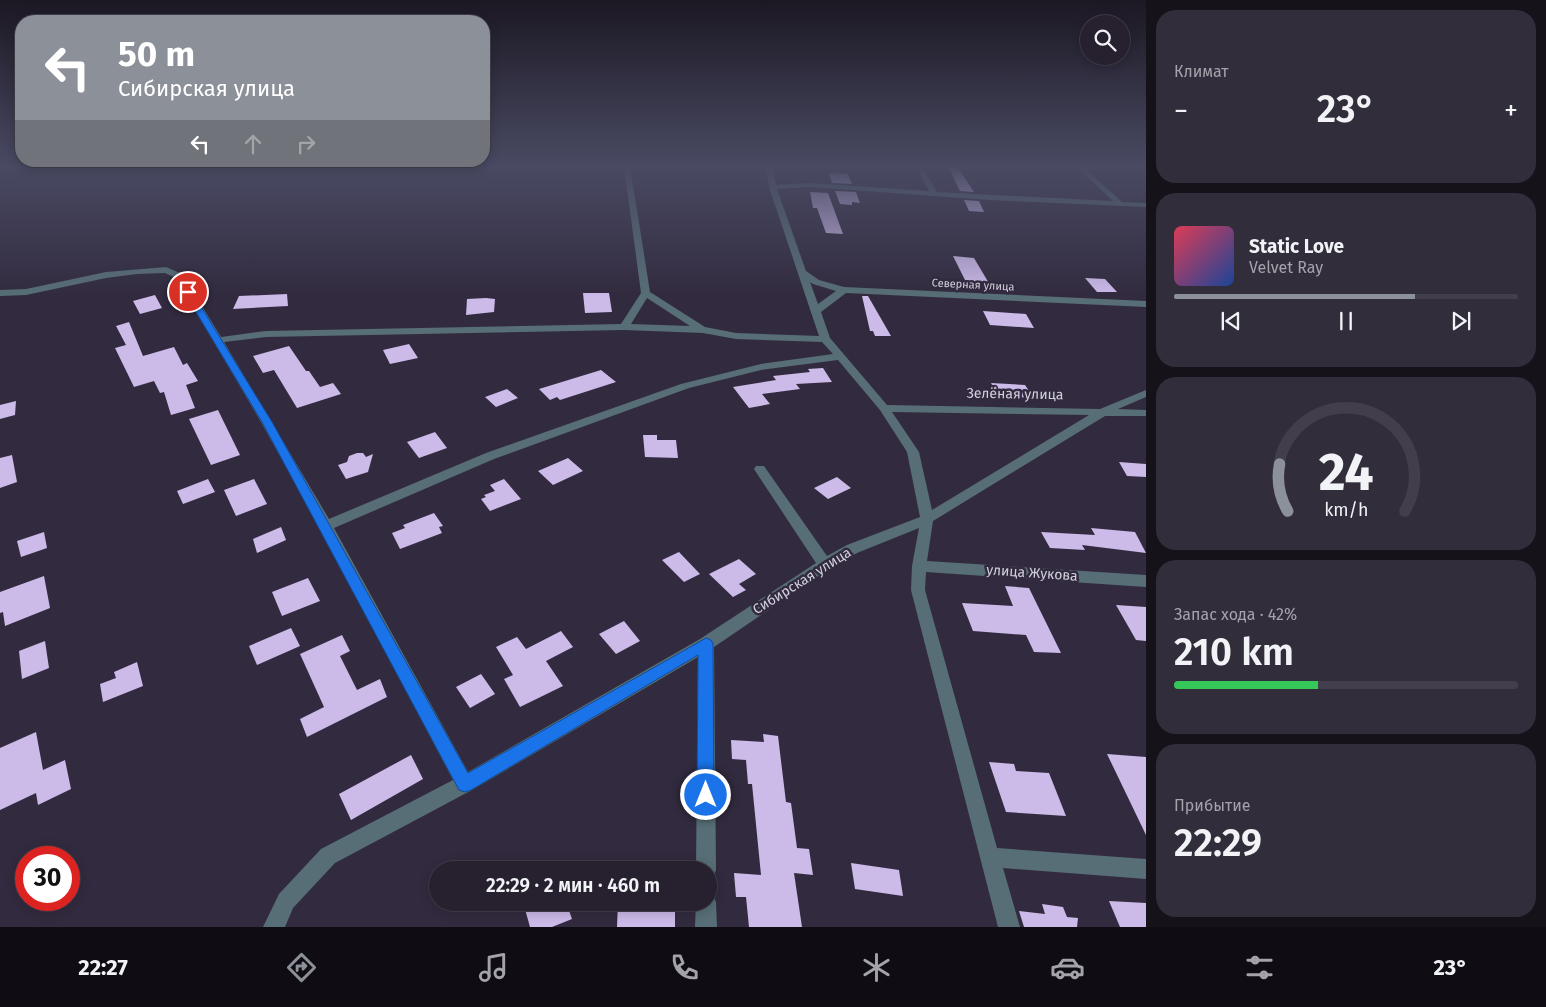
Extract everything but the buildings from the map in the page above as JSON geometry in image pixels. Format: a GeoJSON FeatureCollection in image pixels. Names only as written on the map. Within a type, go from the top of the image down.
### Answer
{"type":"FeatureCollection","features":[{"type":"Feature","properties":{"kind":"street"},"geometry":{"type":"LineString","coordinates":[[624,328],[646,293],[633,209]]}},
{"type":"Feature","properties":{"kind":"street"},"geometry":{"type":"LineString","coordinates":[[781,209],[826,339],[839,357],[884,408],[913,452],[927,519],[919,566],[918,590],[1009,927]]}},
{"type":"Feature","properties":{"kind":"street"},"geometry":{"type":"LineString","coordinates":[[0,294],[26,292],[106,275],[137,271],[166,270],[178,276],[267,422],[326,526],[465,784]]}},
{"type":"Feature","properties":{"kind":"street","name":"Северная улица"},"geometry":{"type":"LineString","coordinates":[[803,273],[816,282],[844,290],[1146,304]]}},
{"type":"Feature","properties":{"kind":"street"},"geometry":{"type":"LineString","coordinates":[[816,311],[835,294],[844,290]]}},
{"type":"Feature","properties":{"kind":"street"},"geometry":{"type":"LineString","coordinates":[[646,293],[703,330]]}},
{"type":"Feature","properties":{"kind":"street"},"geometry":{"type":"LineString","coordinates":[[217,340],[266,334],[624,328],[703,330],[736,336],[826,339]]}},
{"type":"Feature","properties":{"kind":"street"},"geometry":{"type":"LineString","coordinates":[[326,526],[490,456],[694,383],[773,364],[839,357]]}},
{"type":"Feature","properties":{"kind":"street","name":"Сибирская улица"},"geometry":{"type":"LineString","coordinates":[[274,927],[286,902],[328,856],[465,784],[706,644],[825,564],[852,549],[927,519],[1106,410],[1146,393]]}},
{"type":"Feature","properties":{"kind":"street","name":"Зелёная улица"},"geometry":{"type":"LineString","coordinates":[[884,408],[1106,410],[1146,413]]}},
{"type":"Feature","properties":{"kind":"street"},"geometry":{"type":"LineString","coordinates":[[760,469],[825,564]]}},
{"type":"Feature","properties":{"kind":"street","name":"улица Жукова"},"geometry":{"type":"LineString","coordinates":[[919,566],[1146,580]]}},
{"type":"Feature","properties":{"kind":"street"},"geometry":{"type":"LineString","coordinates":[[706,644],[706,861]]}},
{"type":"Feature","properties":{"kind":"street"},"geometry":{"type":"LineString","coordinates":[[990,857],[1146,869]]}},
{"type":"Feature","properties":{"kind":"street"},"geometry":{"type":"LineString","coordinates":[[706,911],[706,927]]}},
{"type":"Feature","properties":{"kind":"route"},"geometry":{"type":"LineString","coordinates":[[188,292],[267,422],[326,526],[465,784],[706,644],[706,795]]}}]}
